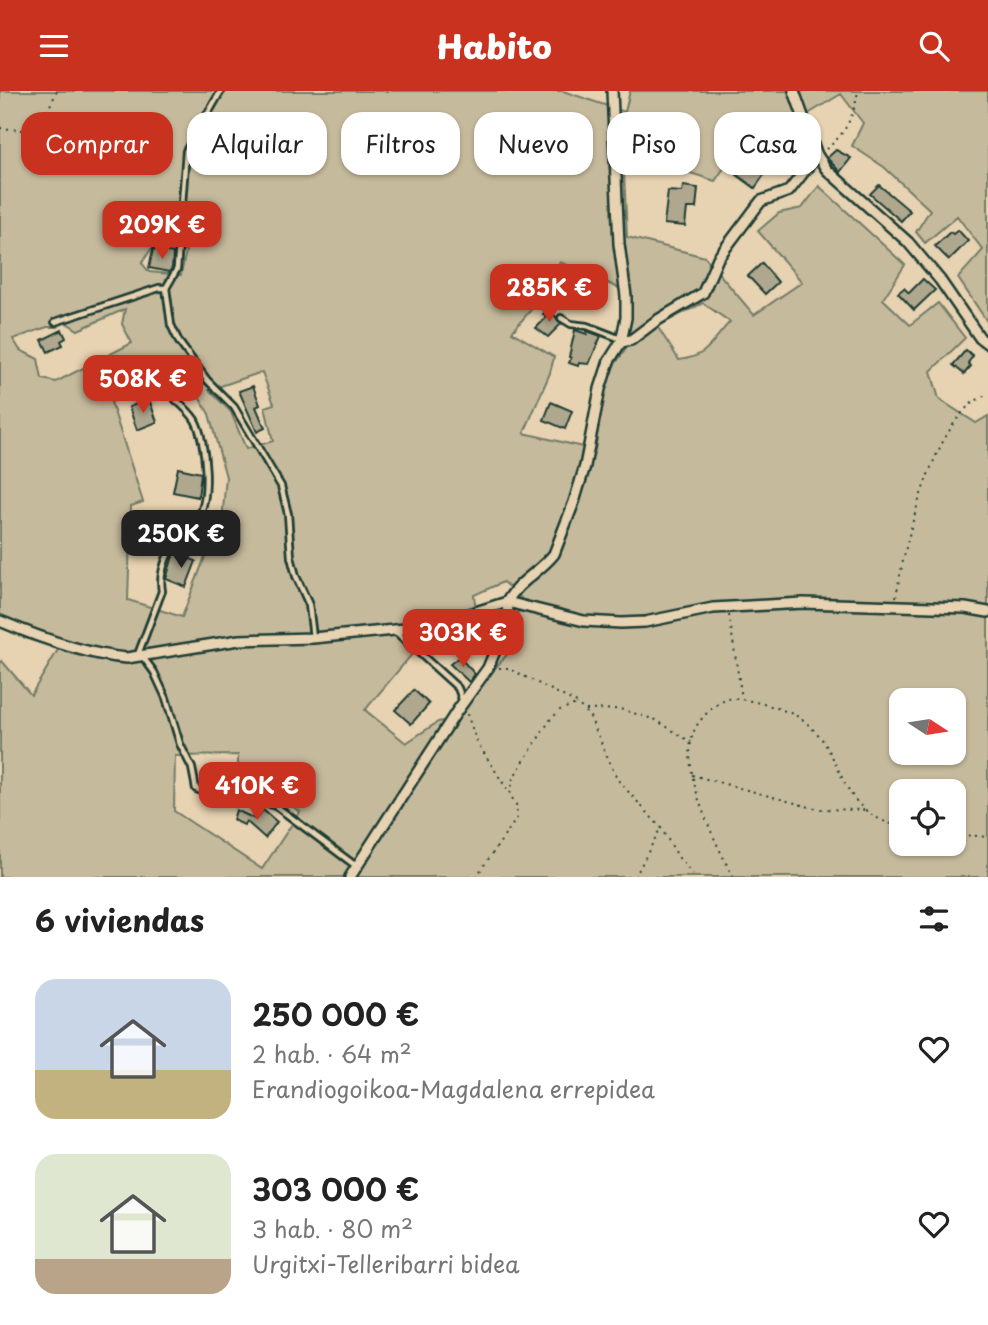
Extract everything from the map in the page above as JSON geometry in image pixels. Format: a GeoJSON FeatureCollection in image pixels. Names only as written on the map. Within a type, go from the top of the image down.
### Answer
{"type":"FeatureCollection","features":[{"type":"Feature","properties":{"kind":"street"},"geometry":{"type":"LineString","coordinates":[[351,877],[488,668],[505,627],[507,602],[513,591],[544,566],[554,554],[585,466],[600,389],[609,361],[621,340],[626,318],[619,244],[612,91]]}},
{"type":"Feature","properties":{"kind":"street"},"geometry":{"type":"LineString","coordinates":[[794,91],[802,112]]}},
{"type":"Feature","properties":{"kind":"street"},"geometry":{"type":"LineString","coordinates":[[821,161],[827,170],[908,242],[940,280],[980,338],[988,344]]}},
{"type":"Feature","properties":{"kind":"street"},"geometry":{"type":"LineString","coordinates":[[621,340],[631,340],[656,321],[703,293],[718,258],[761,201],[789,191],[801,175]]}},
{"type":"Feature","properties":{"kind":"street"},"geometry":{"type":"LineString","coordinates":[[0,621],[33,635],[113,657],[139,657],[239,640],[313,638],[394,631],[457,618],[507,602],[584,621],[621,623],[645,622],[727,607],[803,603],[965,608],[988,612]]}},
{"type":"Feature","properties":{"kind":"lane"},"geometry":{"type":"LineString","coordinates":[[221,91],[186,151],[177,269],[166,288],[171,325],[179,342],[207,380],[234,407],[281,486],[288,514],[291,557],[309,605],[313,638]]}},
{"type":"Feature","properties":{"kind":"lane"},"geometry":{"type":"LineString","coordinates":[[55,323],[159,288],[166,288]]}},
{"type":"Feature","properties":{"kind":"lane"},"geometry":{"type":"LineString","coordinates":[[561,318],[571,324],[587,326],[621,340]]}},
{"type":"Feature","properties":{"kind":"lane"},"geometry":{"type":"LineString","coordinates":[[176,400],[196,421],[202,446],[205,495],[196,520],[174,543],[163,568],[160,581],[162,591],[139,657],[154,672],[166,698],[180,744],[192,768],[195,789],[213,796],[261,800],[277,807],[357,867]]}},
{"type":"Feature","properties":{"kind":"lane"},"geometry":{"type":"LineString","coordinates":[[394,631],[458,688],[463,703]]}},
{"type":"Feature","properties":{"kind":"path"},"geometry":{"type":"LineString","coordinates":[[0,128],[34,128],[46,114],[57,91]]}},
{"type":"Feature","properties":{"kind":"path"},"geometry":{"type":"LineString","coordinates":[[821,152],[844,133],[852,117],[858,91]]}},
{"type":"Feature","properties":{"kind":"path"},"geometry":{"type":"LineString","coordinates":[[895,606],[911,526],[934,461],[948,432],[962,412],[988,394]]}},
{"type":"Feature","properties":{"kind":"path"},"geometry":{"type":"LineString","coordinates":[[727,607],[743,700]]}},
{"type":"Feature","properties":{"kind":"path"},"geometry":{"type":"LineString","coordinates":[[488,668],[508,668],[577,703],[585,710],[617,779],[661,828],[679,858],[695,877]]}},
{"type":"Feature","properties":{"kind":"path"},"geometry":{"type":"LineString","coordinates":[[733,877],[718,847],[691,775],[689,749],[695,730],[707,713],[729,699],[743,700],[801,718],[818,735],[848,791],[865,810],[889,823]]}},
{"type":"Feature","properties":{"kind":"path"},"geometry":{"type":"LineString","coordinates":[[463,703],[477,741],[516,804],[517,818],[476,877]]}},
{"type":"Feature","properties":{"kind":"path"},"geometry":{"type":"LineString","coordinates":[[510,795],[513,778],[550,720],[560,710],[577,703]]}},
{"type":"Feature","properties":{"kind":"path"},"geometry":{"type":"LineString","coordinates":[[585,710],[620,709],[656,720],[691,742]]}},
{"type":"Feature","properties":{"kind":"path"},"geometry":{"type":"LineString","coordinates":[[691,775],[817,809],[865,810]]}},
{"type":"Feature","properties":{"kind":"path"},"geometry":{"type":"LineString","coordinates":[[635,877],[661,828]]}},
{"type":"Feature","properties":{"kind":"path"},"geometry":{"type":"LineString","coordinates":[[966,835],[988,837]]}},
{"type":"Feature","properties":{"kind":"shaded area"},"geometry":{"type":"Polygon","coordinates":[[[0,91],[563,91],[625,112],[607,112],[607,175],[624,175],[627,237],[705,257],[754,315],[802,282],[758,231],[779,213],[802,208],[819,186],[905,265],[883,299],[910,325],[938,303],[965,338],[931,371],[939,399],[976,423],[988,416],[988,877],[0,877],[0,663],[2,661],[31,695],[59,648],[30,640],[0,626],[0,91]],[[160,247],[151,249],[142,263],[149,272],[181,275],[186,251],[160,247]],[[560,262],[540,299],[512,332],[554,357],[550,373],[524,433],[595,450],[605,385],[633,333],[628,332],[630,293],[560,262]],[[703,303],[657,326],[679,360],[697,355],[709,347],[730,322],[703,303]],[[125,309],[78,330],[65,322],[57,327],[47,327],[13,339],[20,350],[38,359],[42,379],[56,382],[132,343],[122,324],[125,309]],[[184,372],[111,402],[143,502],[131,506],[128,600],[182,617],[208,549],[222,521],[226,477],[209,414],[184,372]],[[262,372],[209,390],[231,412],[246,449],[273,441],[265,407],[274,404],[262,372]],[[503,582],[474,595],[478,627],[418,647],[365,710],[406,743],[438,722],[460,717],[509,652],[521,598],[503,582]],[[238,755],[175,756],[174,811],[262,869],[300,812],[238,765],[238,755]]]}},
{"type":"Feature","properties":{"kind":"shaded area"},"geometry":{"type":"Polygon","coordinates":[[[630,91],[988,91],[988,323],[958,278],[983,250],[957,216],[925,243],[916,232],[930,210],[884,167],[852,146],[863,123],[841,94],[811,112],[714,112],[714,175],[719,175],[715,181],[697,175],[700,175],[700,112],[625,112],[630,91]]]}},
{"type":"Feature","properties":{"kind":"building"},"geometry":{"type":"Polygon","coordinates":[[[836,150],[851,158],[840,172],[827,158],[836,150]]]}},
{"type":"Feature","properties":{"kind":"building"},"geometry":{"type":"Polygon","coordinates":[[[737,175],[764,175],[755,188],[737,175]]]}},
{"type":"Feature","properties":{"kind":"building"},"geometry":{"type":"Polygon","coordinates":[[[879,185],[910,211],[901,221],[870,194],[879,185]]]}},
{"type":"Feature","properties":{"kind":"building"},"geometry":{"type":"Polygon","coordinates":[[[683,186],[698,188],[696,208],[687,208],[685,226],[664,224],[668,191],[682,192],[683,186]]]}},
{"type":"Feature","properties":{"kind":"building"},"geometry":{"type":"Polygon","coordinates":[[[958,230],[968,241],[949,260],[935,246],[950,232],[953,234],[958,230]]]}},
{"type":"Feature","properties":{"kind":"building"},"geometry":{"type":"Polygon","coordinates":[[[153,249],[173,253],[172,268],[169,272],[149,268],[153,249]]]}},
{"type":"Feature","properties":{"kind":"building"},"geometry":{"type":"Polygon","coordinates":[[[762,263],[778,282],[765,294],[748,276],[762,263]]]}},
{"type":"Feature","properties":{"kind":"building"},"geometry":{"type":"Polygon","coordinates":[[[923,279],[935,290],[914,310],[898,293],[904,288],[909,293],[923,279]]]}},
{"type":"Feature","properties":{"kind":"building"},"geometry":{"type":"Polygon","coordinates":[[[549,308],[561,324],[548,337],[536,328],[546,318],[543,314],[549,308]]]}},
{"type":"Feature","properties":{"kind":"building"},"geometry":{"type":"Polygon","coordinates":[[[62,330],[66,338],[61,341],[63,345],[48,352],[42,340],[62,330]]]}},
{"type":"Feature","properties":{"kind":"building"},"geometry":{"type":"Polygon","coordinates":[[[575,330],[601,336],[589,364],[579,363],[578,366],[569,363],[575,330]]]}},
{"type":"Feature","properties":{"kind":"building"},"geometry":{"type":"Polygon","coordinates":[[[966,350],[973,356],[968,363],[971,366],[964,374],[953,365],[966,350]]]}},
{"type":"Feature","properties":{"kind":"building"},"geometry":{"type":"Polygon","coordinates":[[[253,386],[260,405],[256,407],[265,428],[257,432],[239,391],[253,386]]]}},
{"type":"Feature","properties":{"kind":"building"},"geometry":{"type":"Polygon","coordinates":[[[149,399],[157,422],[137,430],[129,407],[149,399]]]}},
{"type":"Feature","properties":{"kind":"building"},"geometry":{"type":"Polygon","coordinates":[[[551,402],[572,411],[565,429],[544,420],[551,402]]]}},
{"type":"Feature","properties":{"kind":"building"},"geometry":{"type":"Polygon","coordinates":[[[178,468],[201,473],[198,497],[173,492],[178,468]]]}},
{"type":"Feature","properties":{"kind":"building"},"geometry":{"type":"Polygon","coordinates":[[[174,553],[196,561],[186,587],[166,579],[174,553]]]}},
{"type":"Feature","properties":{"kind":"building"},"geometry":{"type":"Polygon","coordinates":[[[459,657],[475,674],[469,682],[450,664],[459,657]]]}},
{"type":"Feature","properties":{"kind":"building"},"geometry":{"type":"Polygon","coordinates":[[[414,690],[429,704],[411,724],[395,710],[414,690]]]}},
{"type":"Feature","properties":{"kind":"building"},"geometry":{"type":"Polygon","coordinates":[[[211,772],[227,774],[226,791],[209,789],[211,772]]]}},
{"type":"Feature","properties":{"kind":"building"},"geometry":{"type":"Polygon","coordinates":[[[236,810],[255,819],[263,810],[277,822],[265,838],[246,821],[244,825],[233,820],[236,810]]]}}]}
